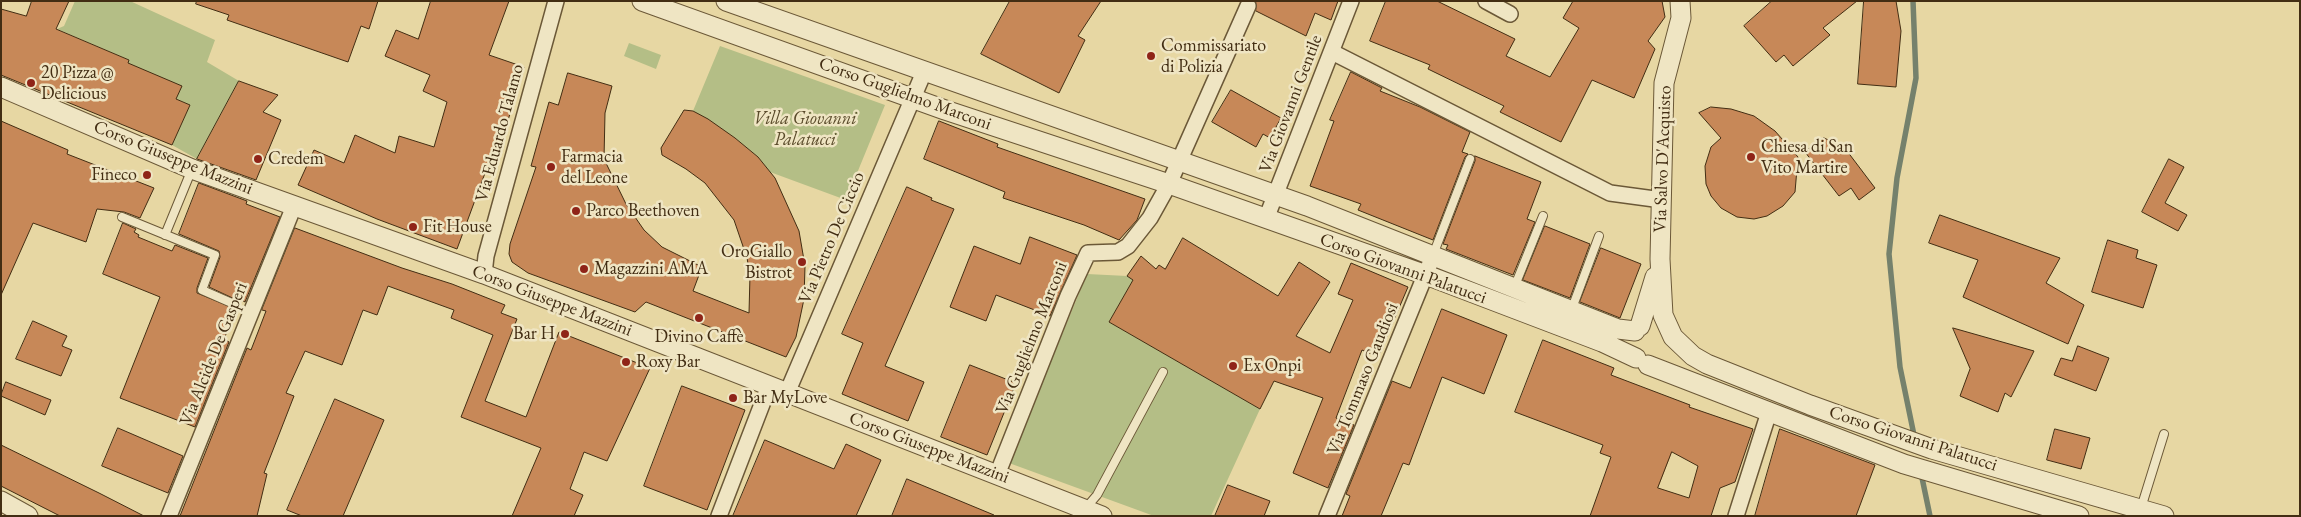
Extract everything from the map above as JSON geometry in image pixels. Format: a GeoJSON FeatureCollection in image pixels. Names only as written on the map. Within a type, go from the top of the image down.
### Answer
{"type":"FeatureCollection","features":[{"type":"Feature","properties":{"kind":"street","name":"Corso Guglielmo Marconi"},"geometry":{"type":"LineString","coordinates":[[726,1],[1178,160]]}},
{"type":"Feature","properties":{"kind":"street","name":"Via Giovanni Gentile"},"geometry":{"type":"LineString","coordinates":[[1266,219],[1351,1]]}},
{"type":"Feature","properties":{"kind":"street"},"geometry":{"type":"LineString","coordinates":[[1486,1],[1510,14]]}},
{"type":"Feature","properties":{"kind":"street","name":"Via Salvo D'Acquisto"},"geometry":{"type":"LineString","coordinates":[[1673,337],[1663,315],[1660,259],[1664,83],[1681,18],[1680,1]]}},
{"type":"Feature","properties":{"kind":"street","name":"Via Eduardo Talamo"},"geometry":{"type":"LineString","coordinates":[[484,274],[488,247],[556,2]]}},
{"type":"Feature","properties":{"kind":"street","name":"Corso Guglielmo Marconi"},"geometry":{"type":"LineString","coordinates":[[650,2],[914,99],[1169,184]]}},
{"type":"Feature","properties":{"kind":"street","name":"Via Guglielmo Marconi"},"geometry":{"type":"LineString","coordinates":[[997,475],[1068,296],[1088,253],[1118,252],[1128,246],[1150,218],[1169,184],[1178,160],[1248,6]]}},
{"type":"Feature","properties":{"kind":"street"},"geometry":{"type":"LineString","coordinates":[[1332,52],[1610,193],[1662,200]]}},
{"type":"Feature","properties":{"kind":"street","name":"Via Pietro De Ciccio"},"geometry":{"type":"LineString","coordinates":[[719,516],[914,99],[924,72]]}},
{"type":"Feature","properties":{"kind":"street","name":"Corso Giuseppe Mazzini"},"geometry":{"type":"LineString","coordinates":[[3,93],[192,169],[484,274],[997,475],[1090,514]]}},
{"type":"Feature","properties":{"kind":"street","name":"Corso Giovanni Palatucci"},"geometry":{"type":"LineString","coordinates":[[1178,160],[1276,194],[1618,329],[1638,329],[1651,322],[1662,325],[1693,356],[1707,364],[1894,436],[2140,512],[2164,516]]}},
{"type":"Feature","properties":{"kind":"street","name":"Corso Giovanni Palatucci"},"geometry":{"type":"LineString","coordinates":[[1169,184],[1426,276],[1602,342],[1642,362],[1904,464],[2079,516]]}},
{"type":"Feature","properties":{"kind":"street","name":"Via Alcide De Gasperi"},"geometry":{"type":"LineString","coordinates":[[169,516],[294,206]]}},
{"type":"Feature","properties":{"kind":"street","name":"Via Tommaso Gaudiosi"},"geometry":{"type":"LineString","coordinates":[[1327,516],[1433,256]]}},
{"type":"Feature","properties":{"kind":"street","name":"Via Salvo D'Acquisto"},"geometry":{"type":"LineString","coordinates":[[1638,329],[1660,259]]}},
{"type":"Feature","properties":{"kind":"street"},"geometry":{"type":"LineString","coordinates":[[1638,329],[1631,341],[1632,352],[1642,362],[1662,363],[1668,358],[1674,344],[1673,337]]}},
{"type":"Feature","properties":{"kind":"street"},"geometry":{"type":"LineString","coordinates":[[1736,516],[1776,392]]}},
{"type":"Feature","properties":{"kind":"street"},"geometry":{"type":"LineString","coordinates":[[1957,480],[1971,460]]}},
{"type":"Feature","properties":{"kind":"street"},"geometry":{"type":"LineString","coordinates":[[2022,499],[2029,477]]}},
{"type":"Feature","properties":{"kind":"street"},"geometry":{"type":"LineString","coordinates":[[1,501],[28,516]]}},
{"type":"Feature","properties":{"kind":"lane"},"geometry":{"type":"LineString","coordinates":[[1433,256],[1470,159]]}},
{"type":"Feature","properties":{"kind":"lane"},"geometry":{"type":"LineString","coordinates":[[165,235],[192,169]]}},
{"type":"Feature","properties":{"kind":"lane"},"geometry":{"type":"LineString","coordinates":[[1514,288],[1543,216]]}},
{"type":"Feature","properties":{"kind":"lane"},"geometry":{"type":"LineString","coordinates":[[122,217],[215,255],[202,290],[234,304]]}},
{"type":"Feature","properties":{"kind":"lane"},"geometry":{"type":"LineString","coordinates":[[1571,311],[1599,236]]}},
{"type":"Feature","properties":{"kind":"lane"},"geometry":{"type":"LineString","coordinates":[[1090,514],[1097,495],[1163,372]]}},
{"type":"Feature","properties":{"kind":"lane"},"geometry":{"type":"LineString","coordinates":[[2140,512],[2164,434]]}},
{"type":"Feature","properties":{"kind":"green space"},"geometry":{"type":"Polygon","coordinates":[[[75,1],[130,1],[215,40],[207,62],[239,81],[197,159],[172,145],[190,105],[176,99],[181,86],[122,77],[129,60],[57,29],[64,26],[75,1]]]}},
{"type":"Feature","properties":{"kind":"green space"},"geometry":{"type":"Polygon","coordinates":[[[629,43],[661,55],[656,69],[624,56],[629,43]]]}},
{"type":"Feature","properties":{"kind":"green space","name":"Villa Giovanni Palatucci"},"geometry":{"type":"Polygon","coordinates":[[[720,46],[885,105],[846,200],[770,172],[758,157],[735,138],[693,111],[720,46]]]}},
{"type":"Feature","properties":{"kind":"green space"},"geometry":{"type":"Polygon","coordinates":[[[1087,274],[1127,276],[1133,280],[1109,322],[1260,409],[1211,516],[1154,516],[1009,463],[1087,274]]]}},
{"type":"Feature","properties":{"kind":"building"},"geometry":{"type":"Polygon","coordinates":[[[32,1],[69,1],[56,29],[129,60],[128,63],[182,86],[176,99],[190,105],[172,145],[1,75],[1,9],[26,16],[32,1]]]}},
{"type":"Feature","properties":{"kind":"building"},"geometry":{"type":"Polygon","coordinates":[[[197,1],[378,1],[369,29],[361,26],[348,62],[227,20],[229,15],[196,4],[197,1]]]}},
{"type":"Feature","properties":{"kind":"building"},"geometry":{"type":"Polygon","coordinates":[[[431,1],[509,1],[489,55],[524,67],[500,147],[495,146],[457,249],[377,219],[298,185],[314,150],[344,163],[355,135],[395,153],[399,136],[434,147],[447,102],[423,91],[430,75],[385,56],[396,30],[418,39],[431,1]]]}},
{"type":"Feature","properties":{"kind":"building"},"geometry":{"type":"Polygon","coordinates":[[[1010,1],[1101,1],[1078,36],[1085,40],[1059,93],[981,54],[1010,1]]]}},
{"type":"Feature","properties":{"kind":"building"},"geometry":{"type":"Polygon","coordinates":[[[1256,1],[1338,1],[1331,20],[1315,13],[1306,36],[1256,11],[1256,1]]]}},
{"type":"Feature","properties":{"kind":"building"},"geometry":{"type":"Polygon","coordinates":[[[1386,1],[1437,1],[1515,39],[1506,56],[1550,77],[1579,28],[1563,18],[1573,1],[1662,1],[1665,17],[1648,41],[1655,49],[1634,98],[1592,80],[1561,142],[1500,112],[1504,106],[1428,69],[1430,65],[1370,41],[1386,1]]]}},
{"type":"Feature","properties":{"kind":"building"},"geometry":{"type":"Polygon","coordinates":[[[1772,1],[1857,1],[1823,28],[1830,35],[1793,66],[1784,55],[1776,62],[1744,26],[1772,1]]]}},
{"type":"Feature","properties":{"kind":"building"},"geometry":{"type":"Polygon","coordinates":[[[1864,1],[1896,1],[1901,31],[1896,87],[1858,84],[1864,1]]]}},
{"type":"Feature","properties":{"kind":"building"},"geometry":{"type":"Polygon","coordinates":[[[1351,72],[1382,88],[1380,91],[1420,107],[1470,132],[1462,152],[1468,154],[1465,157],[1433,240],[1358,210],[1361,204],[1310,186],[1334,121],[1330,120],[1351,72]]]}},
{"type":"Feature","properties":{"kind":"building","name":"Parco Beethoven"},"geometry":{"type":"Polygon","coordinates":[[[568,73],[612,86],[605,113],[604,159],[626,204],[644,230],[662,247],[702,267],[693,291],[749,313],[750,275],[747,258],[734,220],[705,183],[662,155],[661,148],[684,110],[693,111],[708,119],[735,138],[758,157],[775,178],[799,231],[805,266],[804,299],[796,337],[786,357],[646,302],[635,312],[528,273],[512,262],[509,254],[510,244],[536,167],[531,166],[549,102],[558,105],[568,73]]]}},
{"type":"Feature","properties":{"kind":"building"},"geometry":{"type":"Polygon","coordinates":[[[239,81],[278,95],[263,112],[281,120],[256,180],[197,159],[239,81]]]}},
{"type":"Feature","properties":{"kind":"building"},"geometry":{"type":"Polygon","coordinates":[[[1231,90],[1281,118],[1270,138],[1263,134],[1256,147],[1212,122],[1231,90]]]}},
{"type":"Feature","properties":{"kind":"building","name":"Chiesa di San Vito Martire"},"geometry":{"type":"Polygon","coordinates":[[[1711,107],[1731,109],[1754,116],[1775,131],[1798,157],[1795,192],[1783,206],[1767,216],[1754,219],[1737,217],[1721,208],[1711,196],[1706,184],[1705,166],[1711,147],[1721,138],[1699,113],[1711,107]]]}},
{"type":"Feature","properties":{"kind":"building"},"geometry":{"type":"Polygon","coordinates":[[[1,121],[68,150],[67,154],[154,188],[140,218],[124,212],[97,209],[86,242],[33,223],[1,295],[1,121]]]}},
{"type":"Feature","properties":{"kind":"building"},"geometry":{"type":"Polygon","coordinates":[[[939,121],[998,144],[997,147],[1145,199],[1137,220],[1119,240],[1084,225],[1003,198],[1005,192],[924,159],[939,121]]]}},
{"type":"Feature","properties":{"kind":"building"},"geometry":{"type":"Polygon","coordinates":[[[1824,138],[1844,147],[1875,188],[1859,200],[1851,188],[1839,196],[1805,152],[1824,138]]]}},
{"type":"Feature","properties":{"kind":"building"},"geometry":{"type":"Polygon","coordinates":[[[1475,156],[1541,182],[1527,219],[1535,222],[1513,275],[1446,249],[1448,245],[1443,244],[1475,161],[1475,156]]]}},
{"type":"Feature","properties":{"kind":"building"},"geometry":{"type":"Polygon","coordinates":[[[2169,159],[2184,167],[2165,203],[2187,215],[2178,231],[2142,212],[2169,159]]]}},
{"type":"Feature","properties":{"kind":"building"},"geometry":{"type":"Polygon","coordinates":[[[199,183],[247,201],[246,204],[280,217],[245,302],[209,287],[220,257],[219,251],[179,234],[199,183]]]}},
{"type":"Feature","properties":{"kind":"building"},"geometry":{"type":"Polygon","coordinates":[[[907,187],[932,198],[931,200],[954,209],[885,366],[924,382],[908,421],[842,394],[863,343],[842,334],[907,187]]]}},
{"type":"Feature","properties":{"kind":"building"},"geometry":{"type":"Polygon","coordinates":[[[1940,215],[2060,258],[2046,283],[2084,305],[2068,344],[1963,297],[1978,260],[1929,243],[1940,215]]]}},
{"type":"Feature","properties":{"kind":"building"},"geometry":{"type":"Polygon","coordinates":[[[123,223],[136,229],[134,232],[139,235],[138,237],[172,251],[175,245],[208,258],[197,293],[236,309],[224,339],[229,342],[195,427],[120,398],[160,297],[103,274],[123,223]]]}},
{"type":"Feature","properties":{"kind":"building"},"geometry":{"type":"Polygon","coordinates":[[[1545,226],[1590,244],[1570,298],[1523,280],[1545,226]]]}},
{"type":"Feature","properties":{"kind":"building"},"geometry":{"type":"Polygon","coordinates":[[[295,228],[505,305],[501,313],[517,319],[485,401],[526,417],[559,332],[650,368],[607,461],[584,452],[570,489],[583,495],[574,516],[512,516],[541,448],[461,417],[493,335],[451,318],[454,310],[388,286],[377,315],[363,310],[342,365],[305,351],[286,393],[294,396],[264,473],[267,474],[257,516],[180,516],[247,348],[251,350],[266,311],[262,310],[295,228]]]}},
{"type":"Feature","properties":{"kind":"building"},"geometry":{"type":"Polygon","coordinates":[[[1030,237],[1077,255],[1050,316],[996,295],[986,321],[950,307],[974,246],[1020,264],[1030,237]]]}},
{"type":"Feature","properties":{"kind":"building"},"geometry":{"type":"Polygon","coordinates":[[[1183,238],[1278,296],[1299,262],[1330,282],[1296,336],[1330,353],[1353,300],[1338,294],[1351,263],[1408,287],[1378,357],[1362,350],[1336,418],[1354,425],[1328,488],[1293,473],[1323,398],[1274,381],[1260,409],[1109,322],[1133,280],[1127,276],[1141,256],[1156,269],[1159,265],[1165,269],[1183,238]]]}},
{"type":"Feature","properties":{"kind":"building"},"geometry":{"type":"Polygon","coordinates":[[[2108,240],[2138,250],[2136,258],[2157,265],[2143,308],[2092,292],[2108,240]]]}},
{"type":"Feature","properties":{"kind":"building"},"geometry":{"type":"Polygon","coordinates":[[[1601,248],[1641,264],[1620,318],[1580,302],[1601,248]]]}},
{"type":"Feature","properties":{"kind":"building"},"geometry":{"type":"Polygon","coordinates":[[[1442,309],[1507,335],[1484,394],[1442,377],[1409,465],[1403,463],[1381,516],[1342,516],[1350,496],[1346,494],[1392,381],[1410,388],[1442,309]]]}},
{"type":"Feature","properties":{"kind":"building"},"geometry":{"type":"Polygon","coordinates":[[[33,321],[67,336],[62,346],[72,350],[61,376],[16,359],[33,321]]]}},
{"type":"Feature","properties":{"kind":"building"},"geometry":{"type":"Polygon","coordinates":[[[1953,328],[2034,351],[2011,397],[2005,393],[1998,412],[1960,396],[1970,369],[1953,328]]]}},
{"type":"Feature","properties":{"kind":"building"},"geometry":{"type":"Polygon","coordinates":[[[1543,340],[1614,368],[1611,375],[1690,405],[1689,407],[1753,429],[1735,482],[1720,488],[1711,516],[1590,516],[1611,457],[1600,453],[1603,445],[1515,412],[1543,340]],[[1672,452],[1658,488],[1689,498],[1698,466],[1672,452]]]}},
{"type":"Feature","properties":{"kind":"building"},"geometry":{"type":"Polygon","coordinates":[[[2078,346],[2109,358],[2096,391],[2054,375],[2061,358],[2072,361],[2078,346]]]}},
{"type":"Feature","properties":{"kind":"building"},"geometry":{"type":"Polygon","coordinates":[[[970,365],[1016,383],[987,455],[941,437],[970,365]]]}},
{"type":"Feature","properties":{"kind":"building"},"geometry":{"type":"Polygon","coordinates":[[[6,382],[51,400],[45,415],[1,396],[6,382]]]}},
{"type":"Feature","properties":{"kind":"building"},"geometry":{"type":"Polygon","coordinates":[[[682,386],[745,410],[707,510],[644,486],[682,386]]]}},
{"type":"Feature","properties":{"kind":"building"},"geometry":{"type":"Polygon","coordinates":[[[335,399],[384,420],[343,516],[302,516],[287,510],[335,399]]]}},
{"type":"Feature","properties":{"kind":"building"},"geometry":{"type":"Polygon","coordinates":[[[118,428],[183,456],[168,493],[102,466],[118,428]]]}},
{"type":"Feature","properties":{"kind":"building"},"geometry":{"type":"Polygon","coordinates":[[[1780,429],[1875,465],[1856,516],[1755,516],[1780,429]]]}},
{"type":"Feature","properties":{"kind":"building"},"geometry":{"type":"Polygon","coordinates":[[[2055,429],[2090,438],[2081,469],[2047,460],[2055,429]]]}},
{"type":"Feature","properties":{"kind":"building"},"geometry":{"type":"Polygon","coordinates":[[[765,440],[834,469],[846,444],[881,460],[856,516],[733,516],[765,440]]]}},
{"type":"Feature","properties":{"kind":"building"},"geometry":{"type":"Polygon","coordinates":[[[1,445],[144,516],[60,516],[1,486],[1,445]]]}},
{"type":"Feature","properties":{"kind":"building"},"geometry":{"type":"Polygon","coordinates":[[[907,479],[994,515],[994,516],[892,516],[907,479]]]}},
{"type":"Feature","properties":{"kind":"building"},"geometry":{"type":"Polygon","coordinates":[[[1228,485],[1270,501],[1264,516],[1215,516],[1228,485]]]}},
{"type":"Feature","properties":{"kind":"waterway"},"geometry":{"type":"LineString","coordinates":[[1913,1],[1916,78],[1897,178],[1889,254],[1900,367],[1915,440]]}},
{"type":"Feature","properties":{"kind":"waterway"},"geometry":{"type":"LineString","coordinates":[[1921,473],[1930,516]]}},
{"type":"Feature","properties":{"kind":"place","name":"Commissariato di Polizia"},"geometry":{"type":"Point","coordinates":[1151,56]}},
{"type":"Feature","properties":{"kind":"place","name":"20 Pizza @ Delicious"},"geometry":{"type":"Point","coordinates":[31,83]}},
{"type":"Feature","properties":{"kind":"place","name":"Chiesa di San Vito Martire"},"geometry":{"type":"Point","coordinates":[1751,157]}},
{"type":"Feature","properties":{"kind":"place","name":"Credem"},"geometry":{"type":"Point","coordinates":[258,159]}},
{"type":"Feature","properties":{"kind":"place","name":"Farmacia del Leone"},"geometry":{"type":"Point","coordinates":[551,167]}},
{"type":"Feature","properties":{"kind":"place","name":"Fineco"},"geometry":{"type":"Point","coordinates":[147,175]}},
{"type":"Feature","properties":{"kind":"place","name":"Parco Beethoven"},"geometry":{"type":"Point","coordinates":[576,211]}},
{"type":"Feature","properties":{"kind":"place","name":"Fit House"},"geometry":{"type":"Point","coordinates":[413,227]}},
{"type":"Feature","properties":{"kind":"place","name":"OroGiallo Bistrot"},"geometry":{"type":"Point","coordinates":[802,262]}},
{"type":"Feature","properties":{"kind":"place","name":"Magazzini AMA"},"geometry":{"type":"Point","coordinates":[584,269]}},
{"type":"Feature","properties":{"kind":"place","name":"Divino Caffè"},"geometry":{"type":"Point","coordinates":[699,318]}},
{"type":"Feature","properties":{"kind":"place","name":"Bar H"},"geometry":{"type":"Point","coordinates":[565,334]}},
{"type":"Feature","properties":{"kind":"place","name":"Roxy Bar"},"geometry":{"type":"Point","coordinates":[626,362]}},
{"type":"Feature","properties":{"kind":"place","name":"Ex Onpi"},"geometry":{"type":"Point","coordinates":[1233,366]}},
{"type":"Feature","properties":{"kind":"place","name":"Bar MyLove"},"geometry":{"type":"Point","coordinates":[733,398]}}]}
